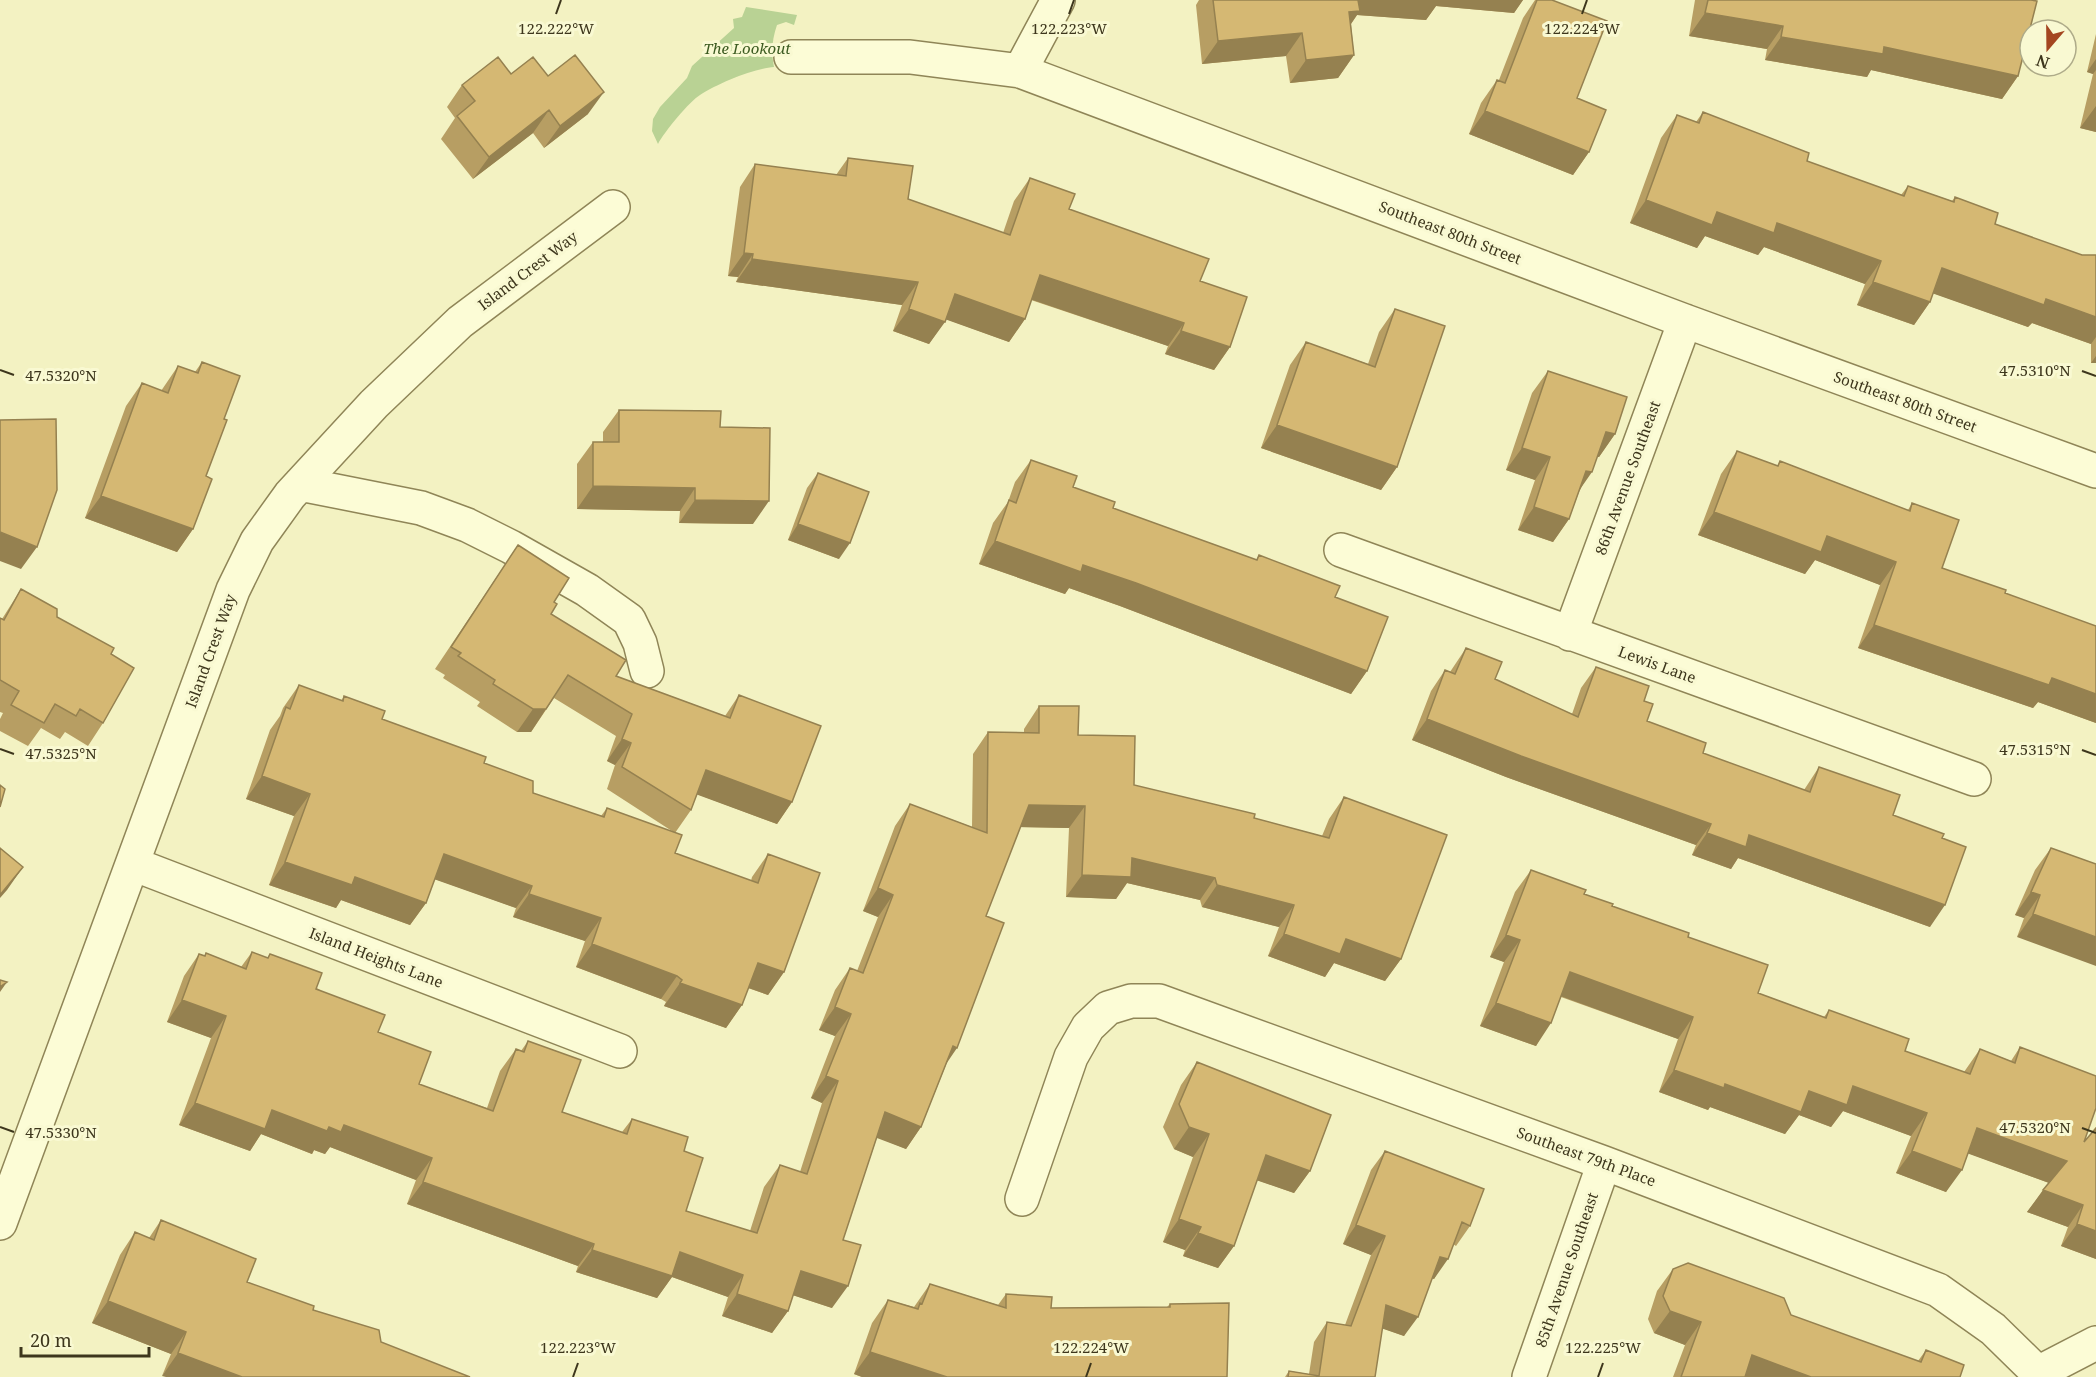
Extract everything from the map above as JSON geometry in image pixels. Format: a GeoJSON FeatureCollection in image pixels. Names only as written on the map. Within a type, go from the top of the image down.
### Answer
{"type":"FeatureCollection","features":[{"type":"Feature","properties":{"kind":"street"},"geometry":{"type":"LineString","coordinates":[[1020,71],[1058,0]]}},
{"type":"Feature","properties":{"kind":"street","name":"Southeast 80th Street"},"geometry":{"type":"LineString","coordinates":[[791,57],[910,57],[1020,71],[1685,321],[2096,471]]}},
{"type":"Feature","properties":{"kind":"street","name":"Island Crest Way"},"geometry":{"type":"LineString","coordinates":[[0,1223],[233,590],[257,541],[300,484],[374,404],[460,322],[613,207]]}},
{"type":"Feature","properties":{"kind":"street","name":"86th Avenue Southeast"},"geometry":{"type":"LineString","coordinates":[[1570,634],[1685,321]]}},
{"type":"Feature","properties":{"kind":"street"},"geometry":{"type":"LineString","coordinates":[[300,484],[421,508],[467,525],[511,547],[587,590],[629,620],[640,643],[647,671]]}},
{"type":"Feature","properties":{"kind":"street","name":"Lewis Lane"},"geometry":{"type":"LineString","coordinates":[[1341,550],[1974,779]]}},
{"type":"Feature","properties":{"kind":"street","name":"Island Heights Lane"},"geometry":{"type":"LineString","coordinates":[[133,864],[620,1052]]}},
{"type":"Feature","properties":{"kind":"street","name":"Southeast 79th Place"},"geometry":{"type":"LineString","coordinates":[[1022,1199],[1071,1057],[1088,1027],[1108,1008],[1131,1001],[1159,1001],[1604,1163],[1938,1290],[1994,1329],[2039,1375]]}},
{"type":"Feature","properties":{"kind":"street","name":"85th Avenue Southeast"},"geometry":{"type":"LineString","coordinates":[[1529,1377],[1604,1163]]}},
{"type":"Feature","properties":{"kind":"street"},"geometry":{"type":"LineString","coordinates":[[2039,1375],[2096,1344]]}},
{"type":"Feature","properties":{"kind":"green space","name":"The Lookout"},"geometry":{"type":"Polygon","coordinates":[[[746,7],[797,15],[794,25],[786,22],[777,25],[772,46],[774,67],[736,77],[700,95],[678,117],[658,144],[652,131],[653,119],[660,107],[687,78],[692,66],[734,28],[733,19],[742,17],[746,7]]]}},
{"type":"Feature","properties":{"kind":"building"},"geometry":{"type":"Polygon","coordinates":[[[1213,0],[1358,0],[1360,11],[1349,12],[1354,55],[1306,60],[1302,33],[1218,41],[1213,0]]]}},
{"type":"Feature","properties":{"kind":"building"},"geometry":{"type":"Polygon","coordinates":[[[1537,0],[1552,0],[1607,21],[1577,98],[1606,110],[1589,152],[1485,111],[1497,80],[1505,83],[1537,0]]]}},
{"type":"Feature","properties":{"kind":"building"},"geometry":{"type":"Polygon","coordinates":[[[1708,0],[2037,1],[2033,18],[2018,18],[2018,76],[1884,47],[1883,54],[1781,37],[1783,26],[1705,13],[1708,0]]]}},
{"type":"Feature","properties":{"kind":"building"},"geometry":{"type":"Polygon","coordinates":[[[575,55],[604,92],[560,126],[549,110],[489,157],[457,116],[475,101],[462,85],[498,57],[511,74],[533,57],[548,76],[575,55]]]}},
{"type":"Feature","properties":{"kind":"building"},"geometry":{"type":"Polygon","coordinates":[[[1703,112],[1809,153],[1807,161],[1904,196],[1908,186],[1954,202],[1955,197],[1998,213],[1995,224],[2082,255],[2096,255],[2096,317],[2046,299],[2044,305],[1942,268],[1930,302],[1873,282],[1881,261],[1777,223],[1774,233],[1717,212],[1712,225],[1646,200],[1677,115],[1699,123],[1703,112]]]}},
{"type":"Feature","properties":{"kind":"building"},"geometry":{"type":"Polygon","coordinates":[[[848,158],[913,166],[908,199],[1010,235],[1030,178],[1075,194],[1069,209],[1209,259],[1200,281],[1247,297],[1230,347],[1181,331],[1184,323],[1040,275],[1025,319],[955,294],[945,322],[909,309],[918,282],[752,259],[753,254],[744,253],[755,164],[846,176],[848,158]]]}},
{"type":"Feature","properties":{"kind":"building"},"geometry":{"type":"Polygon","coordinates":[[[1395,309],[1445,326],[1397,467],[1277,425],[1306,342],[1375,367],[1395,309]]]}},
{"type":"Feature","properties":{"kind":"building"},"geometry":{"type":"Polygon","coordinates":[[[202,362],[240,376],[224,419],[227,420],[206,476],[212,479],[193,529],[101,496],[142,383],[168,393],[178,366],[198,373],[202,362]]]}},
{"type":"Feature","properties":{"kind":"building"},"geometry":{"type":"Polygon","coordinates":[[[1548,371],[1627,397],[1615,434],[1606,432],[1592,472],[1586,471],[1569,519],[1534,507],[1550,457],[1522,448],[1548,371]]]}},
{"type":"Feature","properties":{"kind":"building"},"geometry":{"type":"Polygon","coordinates":[[[619,410],[721,411],[720,427],[770,428],[769,501],[695,500],[695,488],[593,486],[593,442],[619,442],[619,410]]]}},
{"type":"Feature","properties":{"kind":"building"},"geometry":{"type":"Polygon","coordinates":[[[56,419],[57,490],[37,547],[0,532],[0,420],[56,419]]]}},
{"type":"Feature","properties":{"kind":"building"},"geometry":{"type":"Polygon","coordinates":[[[1737,451],[1778,466],[1780,461],[1910,511],[1912,503],[1959,520],[1942,568],[2006,590],[2005,593],[2096,626],[2096,694],[2052,678],[2049,685],[1874,625],[1896,562],[1827,536],[1821,552],[1714,512],[1737,451]]]}},
{"type":"Feature","properties":{"kind":"building"},"geometry":{"type":"Polygon","coordinates":[[[1031,460],[1077,476],[1073,487],[1115,502],[1113,508],[1257,560],[1259,555],[1340,586],[1335,597],[1388,617],[1367,671],[1136,583],[1083,565],[1081,572],[995,541],[1009,500],[1016,503],[1031,460]]]}},
{"type":"Feature","properties":{"kind":"building"},"geometry":{"type":"Polygon","coordinates":[[[818,473],[869,492],[850,543],[798,524],[818,473]]]}},
{"type":"Feature","properties":{"kind":"building"},"geometry":{"type":"Polygon","coordinates":[[[518,545],[569,578],[554,602],[557,604],[551,614],[626,660],[616,676],[730,718],[739,695],[821,726],[792,802],[706,770],[691,810],[622,767],[631,743],[622,739],[632,714],[568,675],[546,709],[533,709],[493,684],[495,680],[458,656],[461,653],[451,647],[518,545]]]}},
{"type":"Feature","properties":{"kind":"building"},"geometry":{"type":"Polygon","coordinates":[[[21,589],[57,609],[57,617],[114,648],[111,654],[134,668],[103,723],[80,709],[76,716],[55,704],[44,723],[11,705],[19,691],[0,680],[0,618],[4,620],[21,589]]]}},
{"type":"Feature","properties":{"kind":"building"},"geometry":{"type":"Polygon","coordinates":[[[1466,648],[1502,662],[1495,679],[1578,717],[1596,667],[1649,686],[1644,701],[1653,704],[1647,721],[1706,743],[1703,753],[1810,792],[1819,767],[1900,795],[1893,815],[1944,834],[1942,838],[1966,847],[1945,905],[1749,835],[1746,847],[1707,833],[1711,824],[1521,756],[1427,719],[1445,670],[1455,674],[1466,648]]]}},
{"type":"Feature","properties":{"kind":"building"},"geometry":{"type":"Polygon","coordinates":[[[299,685],[343,701],[344,696],[385,711],[382,719],[486,757],[484,763],[533,781],[533,793],[604,817],[607,808],[682,835],[675,853],[758,883],[768,854],[820,873],[784,972],[758,963],[742,1005],[680,983],[682,980],[677,976],[592,944],[601,918],[529,894],[532,886],[444,854],[426,903],[355,877],[352,885],[285,862],[310,794],[262,776],[286,707],[290,709],[299,685]]]}},
{"type":"Feature","properties":{"kind":"building"},"geometry":{"type":"Polygon","coordinates":[[[1039,706],[1079,706],[1078,735],[1135,736],[1134,785],[1255,814],[1254,818],[1329,838],[1344,797],[1447,835],[1401,959],[1346,939],[1340,954],[1284,934],[1294,905],[1217,885],[1215,878],[1132,858],[1131,877],[1082,875],[1085,806],[1029,805],[986,916],[1004,923],[957,1048],[953,1046],[921,1127],[885,1112],[843,1240],[861,1245],[848,1286],[801,1271],[788,1311],[737,1294],[743,1275],[680,1252],[672,1276],[592,1250],[594,1244],[423,1182],[432,1158],[344,1125],[341,1132],[329,1127],[327,1131],[272,1110],[265,1129],[195,1103],[226,1016],[182,1000],[199,954],[205,956],[206,953],[246,969],[252,952],[268,958],[270,954],[322,973],[316,989],[385,1015],[378,1032],[431,1052],[419,1084],[493,1111],[516,1049],[524,1052],[528,1041],[581,1060],[562,1112],[627,1134],[632,1119],[688,1137],[684,1151],[703,1158],[686,1211],[757,1233],[780,1165],[807,1174],[838,1081],[826,1076],[851,1014],[835,1007],[850,968],[863,973],[893,895],[878,888],[910,804],[987,833],[988,732],[1039,733],[1039,706]]]}},
{"type":"Feature","properties":{"kind":"building"},"geometry":{"type":"Polygon","coordinates":[[[0,785],[5,789],[0,807],[0,785]]]}},
{"type":"Feature","properties":{"kind":"building"},"geometry":{"type":"Polygon","coordinates":[[[0,848],[23,867],[0,895],[0,848]]]}},
{"type":"Feature","properties":{"kind":"building"},"geometry":{"type":"Polygon","coordinates":[[[2051,848],[2096,864],[2096,937],[2033,914],[2040,895],[2031,892],[2051,848]]]}},
{"type":"Feature","properties":{"kind":"building"},"geometry":{"type":"Polygon","coordinates":[[[1531,870],[1586,890],[1584,894],[1613,904],[1612,906],[1689,933],[1688,937],[1768,965],[1758,993],[1826,1018],[1829,1010],[1909,1039],[1905,1051],[1970,1074],[1980,1049],[2015,1063],[2020,1047],[2096,1076],[2096,1108],[2084,1142],[2096,1128],[2096,1231],[2077,1224],[2083,1205],[2043,1190],[2067,1161],[1977,1128],[1962,1170],[1912,1151],[1927,1113],[1853,1086],[1847,1105],[1809,1091],[1801,1112],[1725,1084],[1724,1088],[1674,1070],[1693,1017],[1570,972],[1551,1023],[1496,1003],[1520,940],[1506,935],[1531,870]]]}},
{"type":"Feature","properties":{"kind":"building"},"geometry":{"type":"Polygon","coordinates":[[[0,980],[7,982],[0,987],[0,980]]]}},
{"type":"Feature","properties":{"kind":"building"},"geometry":{"type":"Polygon","coordinates":[[[1197,1062],[1331,1115],[1310,1171],[1266,1155],[1234,1246],[1198,1233],[1201,1227],[1179,1219],[1209,1134],[1189,1127],[1179,1104],[1197,1062]]]}},
{"type":"Feature","properties":{"kind":"building"},"geometry":{"type":"Polygon","coordinates":[[[1385,1151],[1484,1189],[1470,1226],[1462,1222],[1448,1259],[1440,1257],[1418,1317],[1386,1305],[1375,1377],[1288,1377],[1289,1371],[1319,1376],[1327,1322],[1351,1326],[1385,1236],[1356,1225],[1385,1151]]]}},
{"type":"Feature","properties":{"kind":"building"},"geometry":{"type":"Polygon","coordinates":[[[161,1220],[256,1259],[247,1282],[314,1306],[313,1310],[379,1330],[381,1342],[470,1377],[242,1377],[178,1353],[186,1332],[108,1301],[135,1232],[154,1240],[161,1220]]]}},
{"type":"Feature","properties":{"kind":"building"},"geometry":{"type":"Polygon","coordinates":[[[1688,1263],[1784,1298],[1791,1315],[1921,1362],[1926,1350],[1964,1365],[1960,1377],[1811,1377],[1752,1355],[1745,1377],[1681,1377],[1701,1322],[1670,1311],[1663,1296],[1673,1269],[1688,1263]]]}},
{"type":"Feature","properties":{"kind":"building"},"geometry":{"type":"Polygon","coordinates":[[[930,1284],[1006,1308],[1006,1294],[1052,1297],[1051,1308],[1170,1307],[1170,1304],[1229,1303],[1227,1377],[947,1377],[870,1352],[888,1300],[918,1309],[930,1284]]]}}]}
